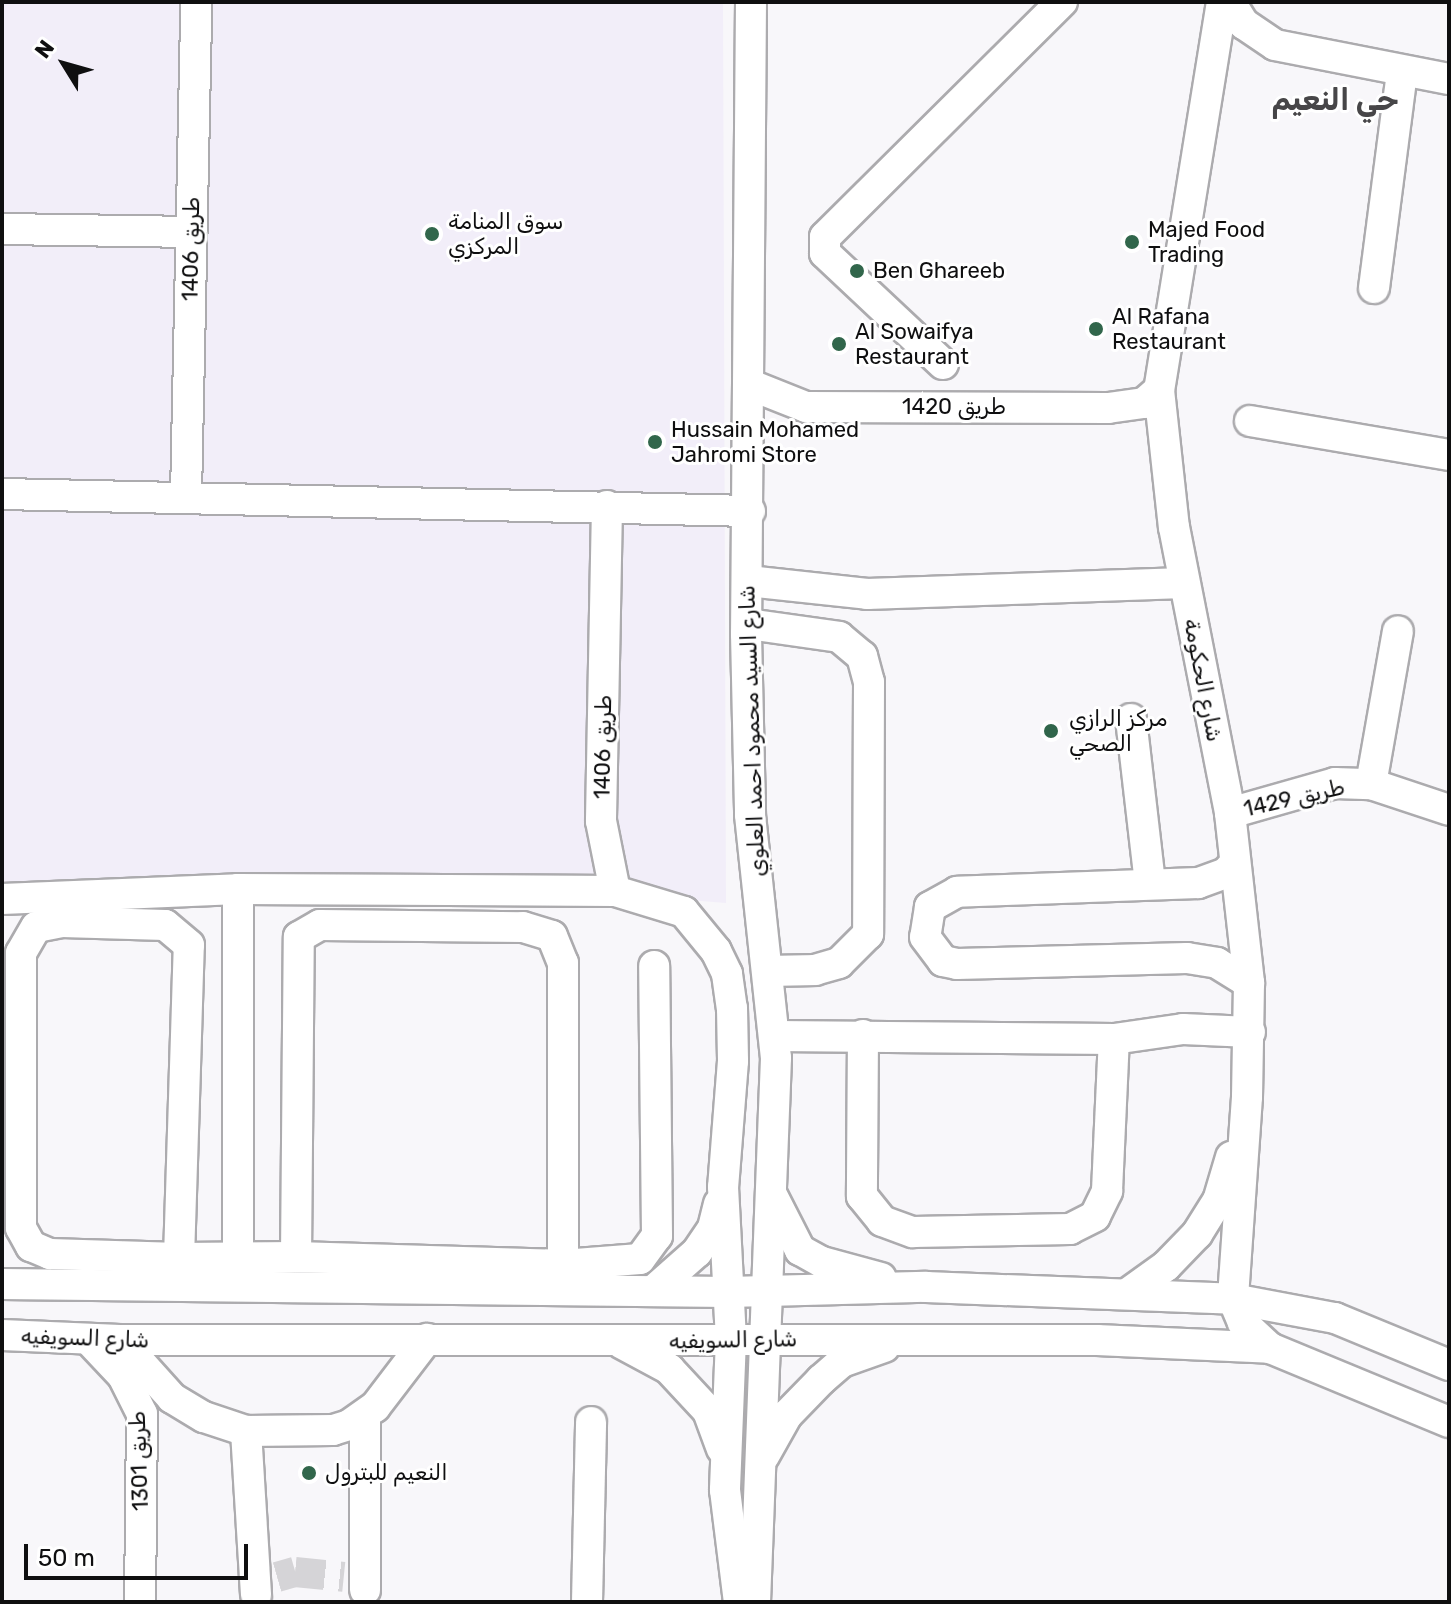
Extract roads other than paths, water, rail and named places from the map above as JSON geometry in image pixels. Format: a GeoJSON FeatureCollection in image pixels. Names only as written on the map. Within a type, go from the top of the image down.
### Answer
{"type":"FeatureCollection","features":[{"type":"Feature","properties":{"kind":"street","name":"طريق 1406"},"geometry":{"type":"LineString","coordinates":[[186,496],[196,2]]}},
{"type":"Feature","properties":{"kind":"street","name":"شارع السيد محمود احمد العلوي"},"geometry":{"type":"LineString","coordinates":[[751,2],[748,384],[750,815],[770,971],[776,1047],[765,1291],[769,1338],[759,1465],[755,1602]]}},
{"type":"Feature","properties":{"kind":"street"},"geometry":{"type":"LineString","coordinates":[[943,364],[825,253],[825,237],[1062,2]]}},
{"type":"Feature","properties":{"kind":"street","name":"شارع الحكومة"},"geometry":{"type":"LineString","coordinates":[[1222,2],[1159,390],[1184,583],[1230,813],[1249,983],[1247,1097],[1233,1299]]}},
{"type":"Feature","properties":{"kind":"street"},"geometry":{"type":"LineString","coordinates":[[1230,2],[1244,24],[1275,45],[1449,79]]}},
{"type":"Feature","properties":{"kind":"street"},"geometry":{"type":"LineString","coordinates":[[1374,288],[1402,72]]}},
{"type":"Feature","properties":{"kind":"street"},"geometry":{"type":"LineString","coordinates":[[2,229],[191,232]]}},
{"type":"Feature","properties":{"kind":"street","name":"طريق 1420"},"geometry":{"type":"LineString","coordinates":[[748,384],[806,407],[1127,407],[1144,403],[1159,390]]}},
{"type":"Feature","properties":{"kind":"street"},"geometry":{"type":"LineString","coordinates":[[1250,421],[1449,455]]}},
{"type":"Feature","properties":{"kind":"street"},"geometry":{"type":"LineString","coordinates":[[2,494],[750,511]]}},
{"type":"Feature","properties":{"kind":"street","name":"طريق 1406"},"geometry":{"type":"LineString","coordinates":[[607,506],[601,821],[615,891]]}},
{"type":"Feature","properties":{"kind":"street"},"geometry":{"type":"LineString","coordinates":[[748,581],[867,594],[1184,583]]}},
{"type":"Feature","properties":{"kind":"street"},"geometry":{"type":"LineString","coordinates":[[748,624],[839,637],[862,656],[869,682],[868,934],[839,963],[815,970],[770,971]]}},
{"type":"Feature","properties":{"kind":"street"},"geometry":{"type":"LineString","coordinates":[[1371,784],[1398,631]]}},
{"type":"Feature","properties":{"kind":"street"},"geometry":{"type":"LineString","coordinates":[[1131,719],[1150,883]]}},
{"type":"Feature","properties":{"kind":"street","name":"طريق 1429"},"geometry":{"type":"LineString","coordinates":[[1230,813],[1335,783],[1371,784],[1449,810]]}},
{"type":"Feature","properties":{"kind":"street"},"geometry":{"type":"LineString","coordinates":[[1235,863],[1226,873],[1198,883],[957,892],[930,907],[925,937],[943,961],[957,964],[1187,958],[1217,963],[1249,983]]}},
{"type":"Feature","properties":{"kind":"street"},"geometry":{"type":"LineString","coordinates":[[238,889],[238,1258]]}},
{"type":"Feature","properties":{"kind":"street"},"geometry":{"type":"LineString","coordinates":[[2,899],[238,889],[615,891],[660,902],[684,912],[701,930],[727,974],[733,1061],[723,1187],[731,1339],[726,1457],[727,1521],[739,1602]]}},
{"type":"Feature","properties":{"kind":"street"},"geometry":{"type":"LineString","coordinates":[[179,1258],[189,945],[165,925],[62,922],[36,927],[21,953],[25,1238],[50,1254],[179,1258],[296,1257],[563,1265],[631,1263],[648,1253],[657,1236],[654,966]]}},
{"type":"Feature","properties":{"kind":"street"},"geometry":{"type":"LineString","coordinates":[[296,1257],[299,937],[320,925],[523,927],[552,936],[563,963],[563,1265]]}},
{"type":"Feature","properties":{"kind":"street"},"geometry":{"type":"LineString","coordinates":[[733,1061],[776,1047],[863,1035],[1114,1039],[1183,1029],[1250,1032]]}},
{"type":"Feature","properties":{"kind":"street"},"geometry":{"type":"LineString","coordinates":[[863,1035],[862,1196],[882,1221],[913,1232],[1070,1229],[1095,1216],[1107,1191],[1114,1039]]}},
{"type":"Feature","properties":{"kind":"street"},"geometry":{"type":"LineString","coordinates":[[1127,1294],[1166,1266],[1197,1234],[1218,1201],[1247,1097]]}},
{"type":"Feature","properties":{"kind":"street"},"geometry":{"type":"LineString","coordinates":[[654,1290],[697,1252],[713,1228],[723,1187]]}},
{"type":"Feature","properties":{"kind":"street"},"geometry":{"type":"LineString","coordinates":[[769,1190],[800,1250],[845,1270],[926,1287]]}},
{"type":"Feature","properties":{"kind":"street"},"geometry":{"type":"LineString","coordinates":[[2,1284],[729,1292],[926,1287],[1233,1299],[1335,1318],[1449,1365]]}},
{"type":"Feature","properties":{"kind":"street"},"geometry":{"type":"LineString","coordinates":[[1233,1299],[1243,1323],[1270,1348]]}},
{"type":"Feature","properties":{"kind":"street","name":"شارع السويفيه"},"geometry":{"type":"LineString","coordinates":[[2,1335],[120,1340],[620,1342],[769,1338],[1270,1348],[1449,1422]]}},
{"type":"Feature","properties":{"kind":"street","name":"طريق 1301"},"geometry":{"type":"LineString","coordinates":[[87,1339],[123,1376],[142,1414],[140,1602]]}},
{"type":"Feature","properties":{"kind":"street"},"geometry":{"type":"LineString","coordinates":[[120,1340],[172,1398],[204,1417],[246,1431],[333,1430],[365,1416],[427,1339]]}},
{"type":"Feature","properties":{"kind":"street"},"geometry":{"type":"LineString","coordinates":[[759,1465],[787,1415],[842,1362],[907,1340]]}},
{"type":"Feature","properties":{"kind":"street"},"geometry":{"type":"LineString","coordinates":[[620,1342],[669,1369],[708,1411],[726,1457]]}},
{"type":"Feature","properties":{"kind":"street"},"geometry":{"type":"LineString","coordinates":[[362,1590],[365,1416]]}},
{"type":"Feature","properties":{"kind":"street"},"geometry":{"type":"LineString","coordinates":[[587,1602],[591,1422]]}},
{"type":"Feature","properties":{"kind":"street"},"geometry":{"type":"LineString","coordinates":[[246,1431],[262,1591]]}},
{"type":"Feature","properties":{"kind":"tunnel"},"geometry":{"type":"LineString","coordinates":[[277,1577],[295,1572],[344,1577]]}},
{"type":"Feature","properties":{"kind":"place","name":"سوق المنامة المركزي"},"geometry":{"type":"Point","coordinates":[432,234]}},
{"type":"Feature","properties":{"kind":"place","name":"Majed Food Trading"},"geometry":{"type":"Point","coordinates":[1132,242]}},
{"type":"Feature","properties":{"kind":"place","name":"Ben Ghareeb"},"geometry":{"type":"Point","coordinates":[857,271]}},
{"type":"Feature","properties":{"kind":"place","name":"Al Rafana Restaurant"},"geometry":{"type":"Point","coordinates":[1096,329]}},
{"type":"Feature","properties":{"kind":"place","name":"Al Sowaifya Restaurant"},"geometry":{"type":"Point","coordinates":[839,344]}},
{"type":"Feature","properties":{"kind":"place","name":"Hussain Mohamed Jahromi Store"},"geometry":{"type":"Point","coordinates":[655,442]}},
{"type":"Feature","properties":{"kind":"place","name":"مركز الرازي الصحي"},"geometry":{"type":"Point","coordinates":[1051,731]}},
{"type":"Feature","properties":{"kind":"place","name":"النعيم للبترول"},"geometry":{"type":"Point","coordinates":[309,1473]}},
{"type":"Feature","properties":{"kind":"district","name":"حي النعيم"},"geometry":{"type":"Point","coordinates":[1335,100]}}]}
